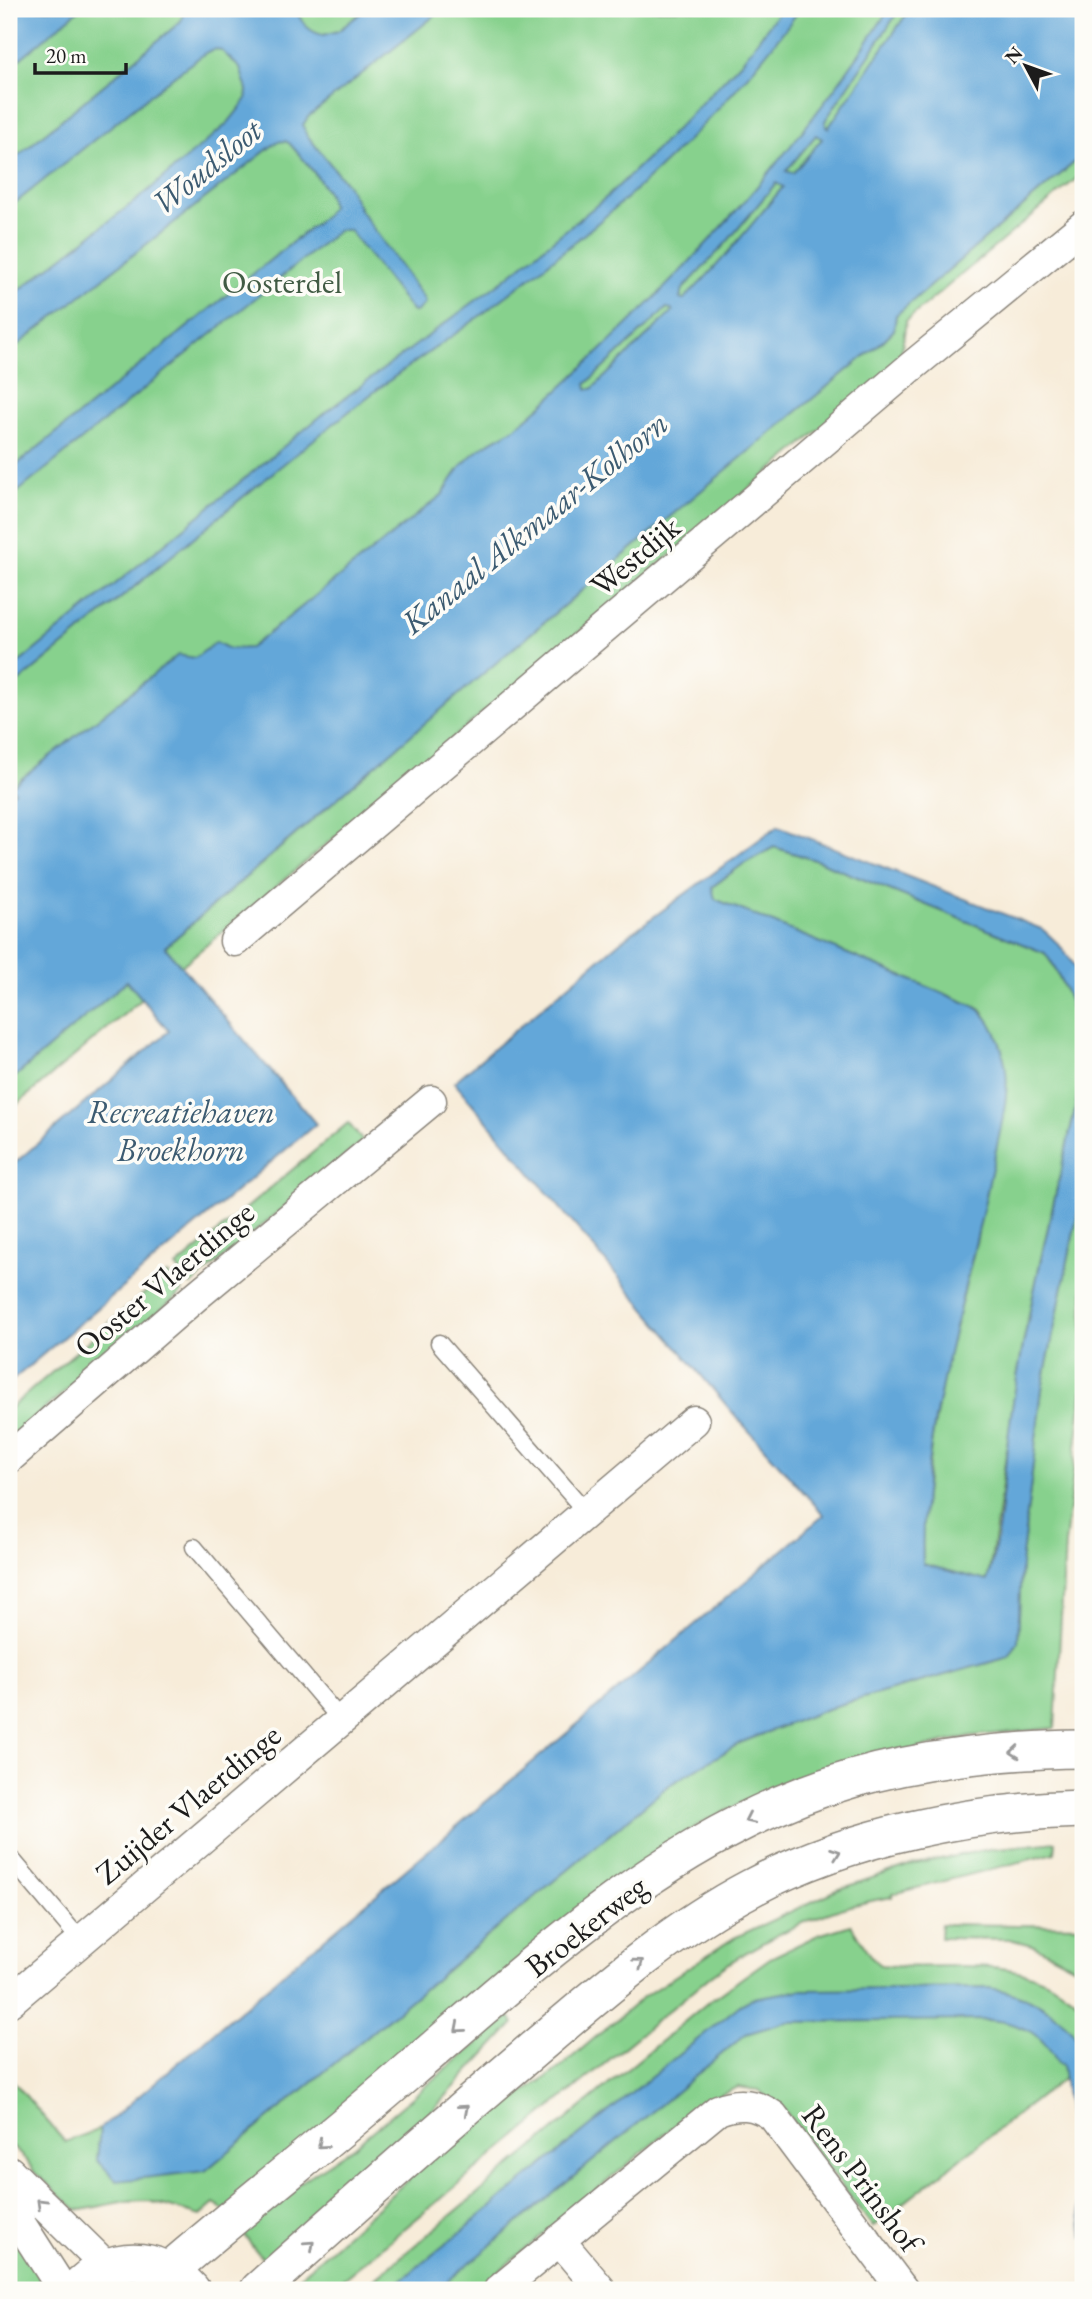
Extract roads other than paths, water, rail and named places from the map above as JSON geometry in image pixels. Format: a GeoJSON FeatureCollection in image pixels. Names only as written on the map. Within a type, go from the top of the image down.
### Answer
{"type":"FeatureCollection","features":[{"type":"Feature","properties":{"kind":"street","name":"Westdijk"},"geometry":{"type":"LineString","coordinates":[[234,941],[911,367],[1083,226]]}},
{"type":"Feature","properties":{"kind":"street","name":"Ooster Vlaerdinge"},"geometry":{"type":"LineString","coordinates":[[9,1458],[195,1297],[431,1101]]}},
{"type":"Feature","properties":{"kind":"street","name":"Zuijder Vlaerdinge"},"geometry":{"type":"LineString","coordinates":[[9,2002],[694,1420]]}},
{"type":"Feature","properties":{"kind":"street","name":"Broekerweg"},"geometry":{"type":"LineString","coordinates":[[180,2281],[538,1961],[608,1905],[674,1859],[742,1821],[801,1795],[851,1779],[904,1766],[956,1758],[1083,1749]]}},
{"type":"Feature","properties":{"kind":"street","name":"Broekerweg"},"geometry":{"type":"LineString","coordinates":[[259,2290],[412,2153],[606,1988],[697,1920],[751,1888],[878,1838],[998,1814],[1083,1809]]}},
{"type":"Feature","properties":{"kind":"street","name":"Rens Prinshof"},"geometry":{"type":"LineString","coordinates":[[499,2290],[718,2110],[730,2105],[751,2105],[773,2116],[903,2290]]}},
{"type":"Feature","properties":{"kind":"street"},"geometry":{"type":"LineString","coordinates":[[9,2171],[107,2267]]}},
{"type":"Feature","properties":{"kind":"street"},"geometry":{"type":"LineString","coordinates":[[9,2206],[63,2290]]}},
{"type":"Feature","properties":{"kind":"street"},"geometry":{"type":"LineString","coordinates":[[559,2240],[601,2290]]}},
{"type":"Feature","properties":{"kind":"street"},"geometry":{"type":"LineString","coordinates":[[76,2290],[88,2277],[107,2267],[128,2262],[149,2263],[180,2281]]}},
{"type":"Feature","properties":{"kind":"lane"},"geometry":{"type":"LineString","coordinates":[[439,1343],[587,1513]]}},
{"type":"Feature","properties":{"kind":"lane"},"geometry":{"type":"LineString","coordinates":[[194,1547],[341,1720]]}},
{"type":"Feature","properties":{"kind":"lane"},"geometry":{"type":"LineString","coordinates":[[9,1856],[81,1941]]}},
{"type":"Feature","properties":{"kind":"water"},"geometry":{"type":"Polygon","coordinates":[[[9,9],[80,9],[9,68],[9,9]]]}},
{"type":"Feature","properties":{"kind":"water","name":"Woudsloot"},"geometry":{"type":"Polygon","coordinates":[[[183,9],[296,9],[306,26],[323,35],[338,31],[366,9],[443,9],[308,117],[303,125],[306,134],[348,186],[361,211],[425,304],[413,312],[349,230],[339,230],[9,499],[9,471],[326,215],[331,205],[326,191],[307,163],[289,143],[277,142],[9,352],[9,298],[143,195],[227,124],[246,100],[247,90],[240,68],[222,51],[217,49],[207,52],[9,208],[9,163],[179,23],[183,9]]]}},
{"type":"Feature","properties":{"kind":"water"},"geometry":{"type":"Polygon","coordinates":[[[781,9],[800,9],[731,95],[655,173],[529,278],[320,435],[9,690],[9,671],[327,411],[506,278],[608,196],[743,60],[781,9]]]}},
{"type":"Feature","properties":{"kind":"water"},"geometry":{"type":"Polygon","coordinates":[[[889,9],[900,9],[825,121],[828,128],[910,9],[1083,9],[1083,155],[896,315],[894,330],[883,341],[521,641],[165,947],[316,1124],[9,1383],[9,1168],[169,1031],[127,981],[9,1082],[9,796],[15,791],[11,787],[178,655],[195,658],[216,642],[229,649],[250,648],[443,494],[471,456],[516,427],[536,410],[677,275],[789,148],[889,9]],[[816,135],[786,171],[793,173],[822,139],[816,135]],[[776,183],[683,289],[680,299],[684,299],[710,272],[783,187],[776,183]],[[667,308],[586,384],[587,389],[592,389],[673,311],[667,308]]]}},
{"type":"Feature","properties":{"kind":"water"},"geometry":{"type":"Polygon","coordinates":[[[778,826],[1042,929],[1070,958],[1077,972],[1083,1001],[1083,1056],[1065,989],[1045,953],[818,861],[774,847],[743,864],[712,887],[715,899],[974,1006],[987,1017],[996,1034],[1006,1071],[1004,1113],[944,1374],[923,1516],[923,1564],[987,1581],[997,1538],[1019,1365],[1083,1064],[1083,1187],[1042,1389],[1021,1565],[1018,1642],[1009,1657],[835,1706],[742,1742],[669,1785],[205,2171],[117,2181],[97,2160],[100,2129],[824,1515],[733,1413],[454,1082],[622,940],[778,826]]]}},
{"type":"Feature","properties":{"kind":"water"},"geometry":{"type":"Polygon","coordinates":[[[990,1988],[1018,1995],[1044,2007],[1066,2024],[1083,2048],[1083,2238],[1062,2065],[1058,2064],[1046,2045],[1031,2032],[1013,2024],[991,2020],[786,2022],[746,2034],[437,2290],[389,2290],[740,2005],[753,1998],[801,1990],[990,1988]]]}},
{"type":"Feature","properties":{"kind":"park label","name":"Oosterdel"},"geometry":{"type":"Point","coordinates":[282,282]}},
{"type":"Feature","properties":{"kind":"water label","name":"Kanaal Alkmaar-Kolhorn"},"geometry":{"type":"Point","coordinates":[534,522]}},
{"type":"Feature","properties":{"kind":"water label","name":"Recreatiehaven Broekhorn"},"geometry":{"type":"Point","coordinates":[181,1130]}}]}
